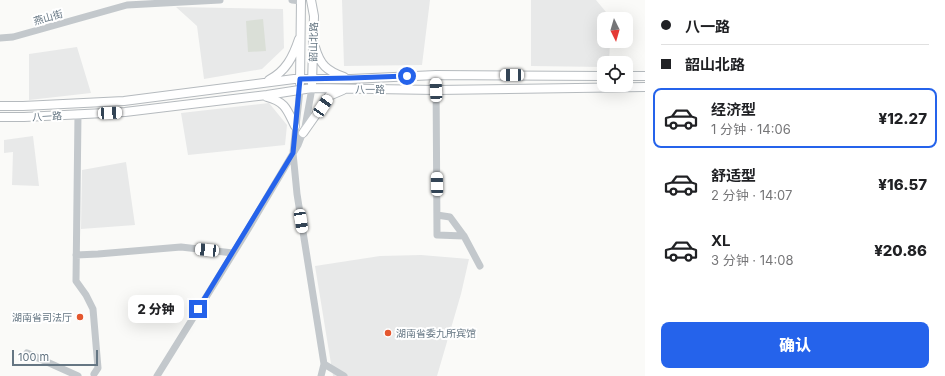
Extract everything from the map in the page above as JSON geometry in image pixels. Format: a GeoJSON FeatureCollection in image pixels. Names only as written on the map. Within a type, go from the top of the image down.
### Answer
{"type":"FeatureCollection","features":[{"type":"Feature","properties":{"kind":"main road","name":"韶山北路"},"geometry":{"type":"LineString","coordinates":[[300,90],[301,0]]}},
{"type":"Feature","properties":{"kind":"main road","name":"韶山北路"},"geometry":{"type":"LineString","coordinates":[[312,0],[314,16],[312,88]]}},
{"type":"Feature","properties":{"kind":"main road"},"geometry":{"type":"LineString","coordinates":[[314,16],[317,0]]}},
{"type":"Feature","properties":{"kind":"main road"},"geometry":{"type":"LineString","coordinates":[[262,82],[280,73],[289,63],[301,31]]}},
{"type":"Feature","properties":{"kind":"main road"},"geometry":{"type":"LineString","coordinates":[[313,42],[318,56],[327,69],[331,72],[351,78]]}},
{"type":"Feature","properties":{"kind":"main road","name":"八一路"},"geometry":{"type":"LineString","coordinates":[[0,106],[124,101],[262,82],[300,79],[436,75],[597,76]]}},
{"type":"Feature","properties":{"kind":"main road"},"geometry":{"type":"LineString","coordinates":[[633,76],[645,76]]}},
{"type":"Feature","properties":{"kind":"main road","name":"八一路"},"geometry":{"type":"LineString","coordinates":[[0,117],[125,112],[262,96],[312,88],[436,90],[645,87]]}},
{"type":"Feature","properties":{"kind":"main road"},"geometry":{"type":"LineString","coordinates":[[303,133],[329,96],[345,89]]}},
{"type":"Feature","properties":{"kind":"main road"},"geometry":{"type":"LineString","coordinates":[[262,96],[277,100],[282,104],[286,108],[295,126]]}},
{"type":"Feature","properties":{"kind":"street","name":"燕山街"},"geometry":{"type":"LineString","coordinates":[[0,38],[13,37],[127,2],[220,0]]}},
{"type":"Feature","properties":{"kind":"street"},"geometry":{"type":"LineString","coordinates":[[292,0],[301,0]]}},
{"type":"Feature","properties":{"kind":"street"},"geometry":{"type":"LineString","coordinates":[[436,75],[437,235],[464,236]]}},
{"type":"Feature","properties":{"kind":"street","name":"韶山北路"},"geometry":{"type":"LineString","coordinates":[[157,376],[234,253],[298,146],[305,127],[312,88]]}},
{"type":"Feature","properties":{"kind":"street","name":"韶山北路"},"geometry":{"type":"LineString","coordinates":[[293,153],[300,90]]}},
{"type":"Feature","properties":{"kind":"street"},"geometry":{"type":"LineString","coordinates":[[78,114],[76,281],[86,295],[93,309],[98,368],[94,374]]}},
{"type":"Feature","properties":{"kind":"street"},"geometry":{"type":"LineString","coordinates":[[293,153],[297,194],[324,364],[322,376]]}},
{"type":"Feature","properties":{"kind":"street"},"geometry":{"type":"LineString","coordinates":[[437,215],[450,218],[464,236],[480,266]]}},
{"type":"Feature","properties":{"kind":"street"},"geometry":{"type":"LineString","coordinates":[[76,255],[181,247],[234,253]]}},
{"type":"Feature","properties":{"kind":"street"},"geometry":{"type":"LineString","coordinates":[[27,353],[78,376]]}},
{"type":"Feature","properties":{"kind":"street"},"geometry":{"type":"LineString","coordinates":[[324,364],[344,376]]}},
{"type":"Feature","properties":{"kind":"shaded area"},"geometry":{"type":"Polygon","coordinates":[[[342,0],[430,0],[422,65],[344,66],[342,0]]]}},
{"type":"Feature","properties":{"kind":"shaded area"},"geometry":{"type":"Polygon","coordinates":[[[531,0],[596,0],[606,12],[597,12],[597,48],[610,48],[609,56],[597,56],[597,67],[531,66],[531,0]]]}},
{"type":"Feature","properties":{"kind":"shaded area"},"geometry":{"type":"Polygon","coordinates":[[[176,7],[283,9],[284,48],[262,69],[204,79],[197,26],[176,7]]]}},
{"type":"Feature","properties":{"kind":"shaded area"},"geometry":{"type":"Polygon","coordinates":[[[263,19],[266,51],[248,52],[246,21],[263,19]]]}},
{"type":"Feature","properties":{"kind":"shaded area"},"geometry":{"type":"Polygon","coordinates":[[[77,47],[91,93],[29,100],[29,54],[77,47]]]}},
{"type":"Feature","properties":{"kind":"shaded area"},"geometry":{"type":"Polygon","coordinates":[[[269,103],[287,125],[285,145],[188,155],[181,113],[269,103]]]}},
{"type":"Feature","properties":{"kind":"shaded area"},"geometry":{"type":"Polygon","coordinates":[[[33,136],[39,186],[12,185],[13,152],[4,153],[4,140],[33,136]]]}},
{"type":"Feature","properties":{"kind":"shaded area"},"geometry":{"type":"Polygon","coordinates":[[[126,162],[135,225],[81,229],[82,170],[126,162]]]}},
{"type":"Feature","properties":{"kind":"shaded area","name":"湖南省委九所宾馆"},"geometry":{"type":"Polygon","coordinates":[[[421,255],[469,259],[461,294],[437,376],[333,376],[315,266],[380,256],[421,255]]]}},
{"type":"Feature","properties":{"kind":"place","name":"湖南省司法厅"},"geometry":{"type":"Point","coordinates":[80,317]}},
{"type":"Feature","properties":{"kind":"place","name":"湖南省委九所宾馆"},"geometry":{"type":"Point","coordinates":[388,333]}},
{"type":"Feature","properties":{"kind":"route"},"geometry":{"type":"LineString","coordinates":[[198,309],[244,236],[293,153],[295,126],[298,114],[300,79],[407,76]]}}]}
